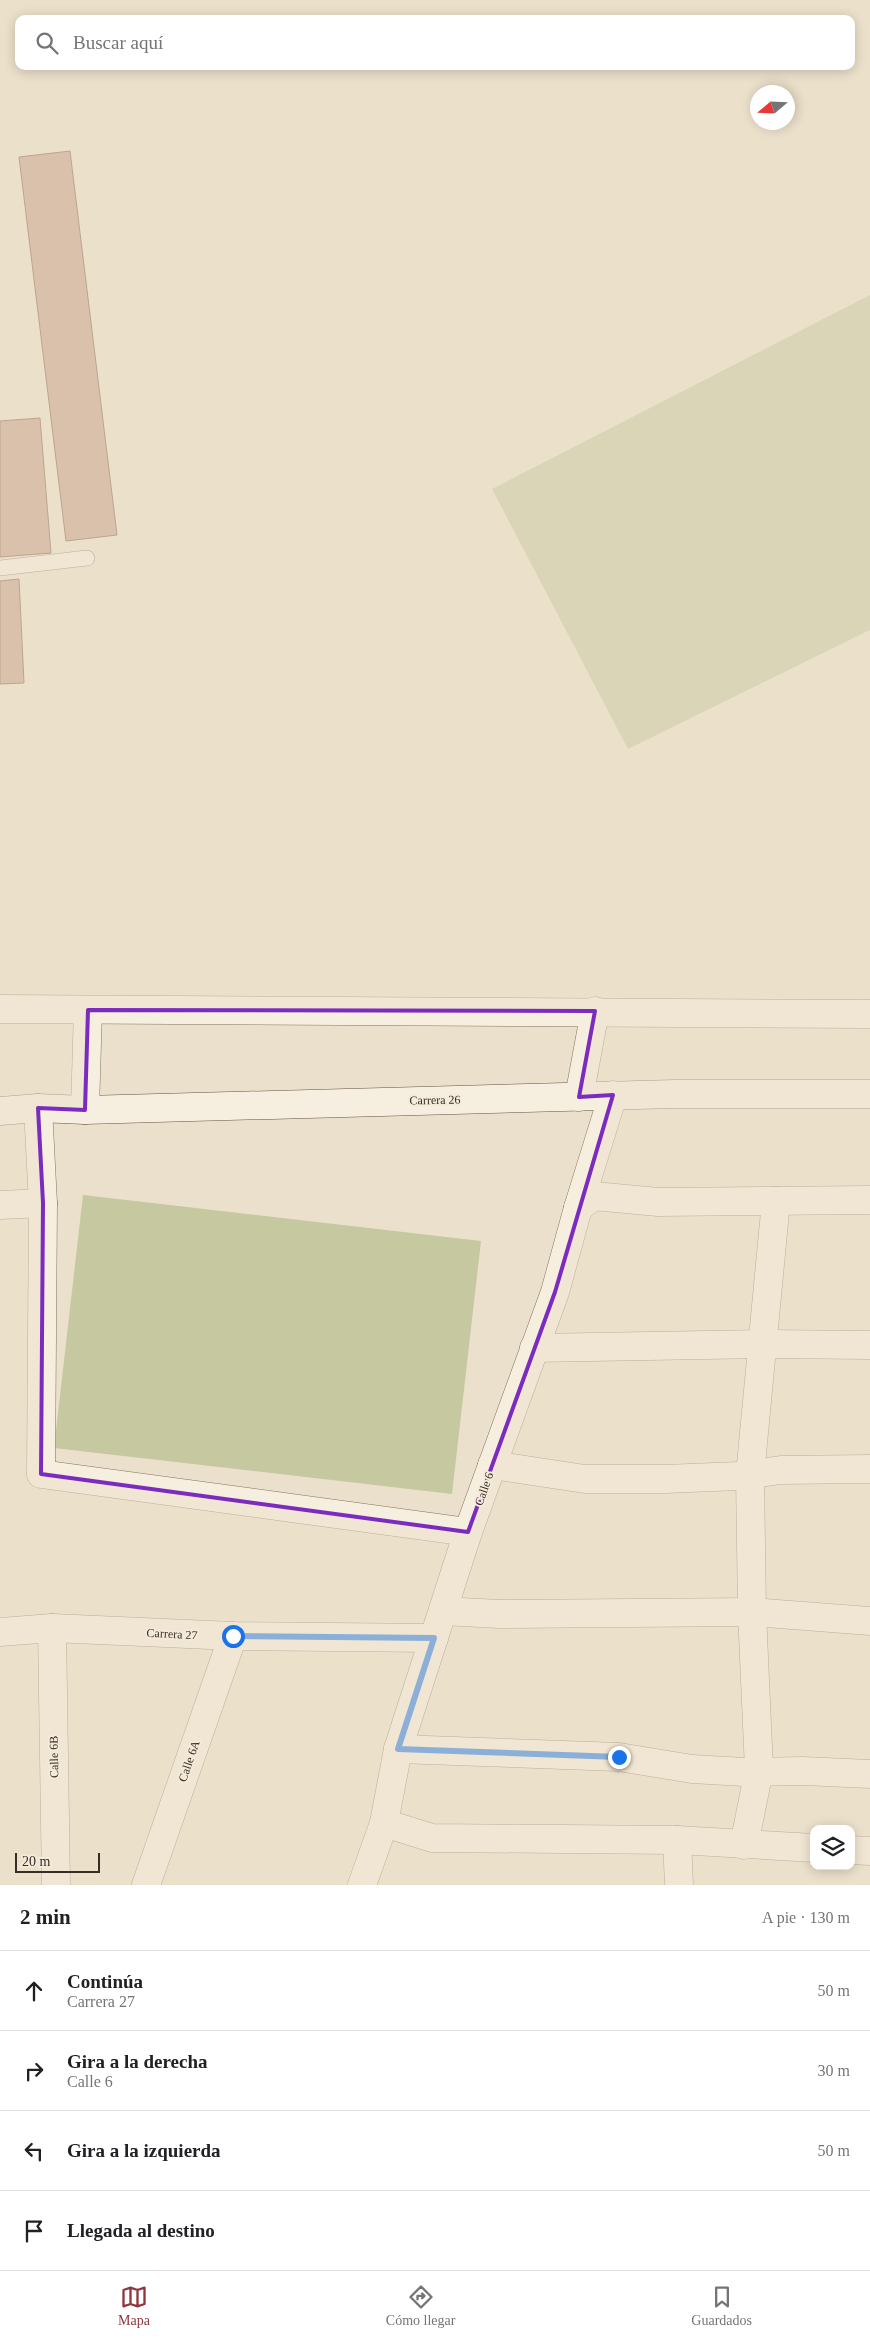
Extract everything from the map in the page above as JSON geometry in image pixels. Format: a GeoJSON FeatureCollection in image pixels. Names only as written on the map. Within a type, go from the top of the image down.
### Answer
{"type":"FeatureCollection","features":[{"type":"Feature","properties":{"kind":"street"},"geometry":{"type":"LineString","coordinates":[[0,1009],[870,1014]]}},
{"type":"Feature","properties":{"kind":"street"},"geometry":{"type":"LineString","coordinates":[[84,1110],[88,1010]]}},
{"type":"Feature","properties":{"kind":"street"},"geometry":{"type":"LineString","coordinates":[[579,1097],[595,1011]]}},
{"type":"Feature","properties":{"kind":"street","name":"Carrera 26"},"geometry":{"type":"LineString","coordinates":[[0,1111],[38,1108],[84,1110],[310,1102],[613,1095],[870,1094]]}},
{"type":"Feature","properties":{"kind":"street","name":"Calle 6"},"geometry":{"type":"LineString","coordinates":[[362,1885],[384,1822],[398,1749],[468,1532],[555,1292],[578,1208],[613,1095]]}},
{"type":"Feature","properties":{"kind":"street"},"geometry":{"type":"LineString","coordinates":[[38,1108],[43,1203],[41,1474],[468,1532]]}},
{"type":"Feature","properties":{"kind":"street"},"geometry":{"type":"LineString","coordinates":[[578,1208],[594,1196],[658,1202],[870,1200]]}},
{"type":"Feature","properties":{"kind":"street"},"geometry":{"type":"LineString","coordinates":[[744,1845],[759,1770],[752,1612],[750,1475],[776,1200]]}},
{"type":"Feature","properties":{"kind":"street"},"geometry":{"type":"LineString","coordinates":[[0,1205],[43,1203]]}},
{"type":"Feature","properties":{"kind":"street"},"geometry":{"type":"LineString","coordinates":[[534,1348],[763,1344],[870,1345]]}},
{"type":"Feature","properties":{"kind":"street"},"geometry":{"type":"LineString","coordinates":[[492,1465],[585,1479],[665,1479],[750,1475],[781,1470],[870,1469]]}},
{"type":"Feature","properties":{"kind":"street"},"geometry":{"type":"LineString","coordinates":[[443,1611],[499,1614],[752,1612],[870,1621]]}},
{"type":"Feature","properties":{"kind":"street","name":"Carrera 27"},"geometry":{"type":"LineString","coordinates":[[0,1632],[52,1628],[233,1636],[434,1638]]}},
{"type":"Feature","properties":{"kind":"street","name":"Calle 6B"},"geometry":{"type":"LineString","coordinates":[[52,1628],[56,1885]]}},
{"type":"Feature","properties":{"kind":"street","name":"Calle 6A"},"geometry":{"type":"LineString","coordinates":[[146,1885],[233,1636]]}},
{"type":"Feature","properties":{"kind":"street"},"geometry":{"type":"LineString","coordinates":[[398,1749],[619,1757],[692,1769],[744,1772],[759,1770],[870,1774]]}},
{"type":"Feature","properties":{"kind":"street"},"geometry":{"type":"LineString","coordinates":[[384,1822],[432,1838],[677,1840],[810,1848]]}},
{"type":"Feature","properties":{"kind":"street"},"geometry":{"type":"LineString","coordinates":[[677,1840],[679,1885]]}},
{"type":"Feature","properties":{"kind":"street"},"geometry":{"type":"LineString","coordinates":[[855,1850],[870,1851]]}},
{"type":"Feature","properties":{"kind":"lane"},"geometry":{"type":"LineString","coordinates":[[0,568],[87,558]]}},
{"type":"Feature","properties":{"kind":"highlighted area"},"geometry":{"type":"Polygon","coordinates":[[[88,1010],[595,1011],[579,1097],[613,1095],[555,1292],[468,1532],[41,1474],[43,1203],[38,1108],[85,1110],[88,1010]]]}},
{"type":"Feature","properties":{"kind":"green space"},"geometry":{"type":"Polygon","coordinates":[[[870,295],[870,630],[628,749],[492,489],[870,295]]]}},
{"type":"Feature","properties":{"kind":"green space"},"geometry":{"type":"Polygon","coordinates":[[[83,1195],[481,1241],[452,1494],[54,1448],[83,1195]]]}},
{"type":"Feature","properties":{"kind":"building"},"geometry":{"type":"Polygon","coordinates":[[[70,151],[117,535],[66,541],[19,157],[70,151]]]}},
{"type":"Feature","properties":{"kind":"building"},"geometry":{"type":"Polygon","coordinates":[[[40,418],[51,553],[0,557],[0,421],[40,418]]]}},
{"type":"Feature","properties":{"kind":"building"},"geometry":{"type":"Polygon","coordinates":[[[19,579],[24,683],[0,684],[0,581],[19,579]]]}},
{"type":"Feature","properties":{"kind":"route"},"geometry":{"type":"LineString","coordinates":[[233,1636],[434,1638],[398,1749],[619,1757]]}}]}
